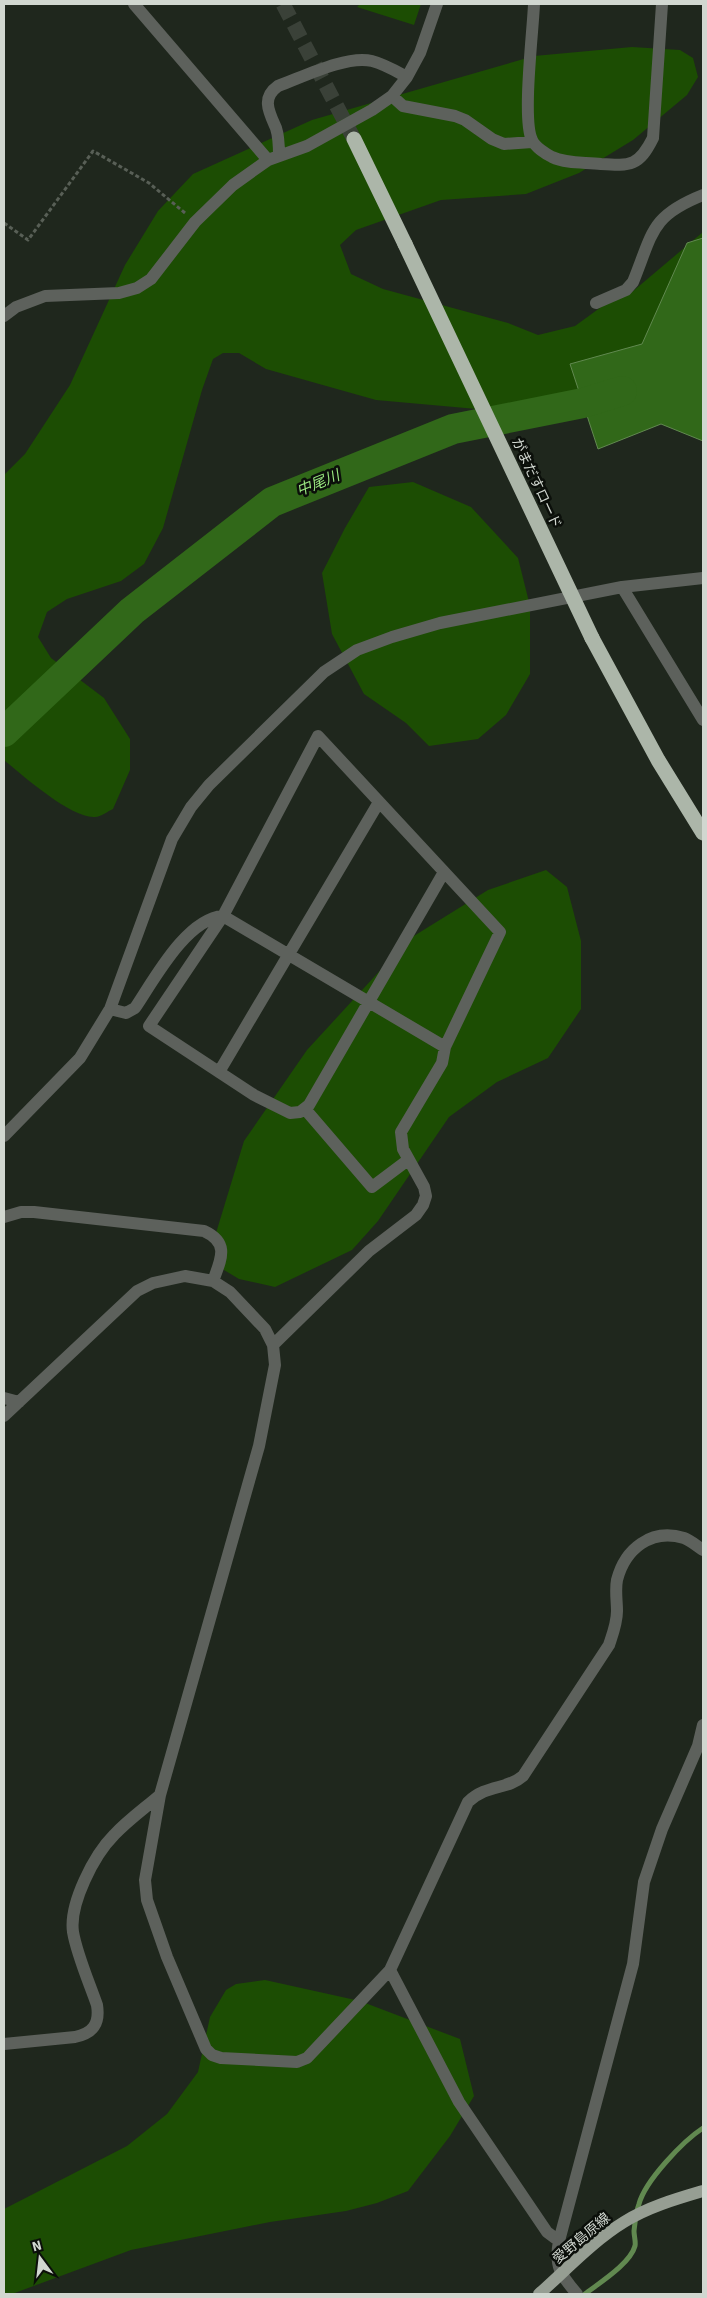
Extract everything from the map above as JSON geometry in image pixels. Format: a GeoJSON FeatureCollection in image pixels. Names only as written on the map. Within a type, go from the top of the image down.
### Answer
{"type":"FeatureCollection","features":[{"type":"Feature","properties":{"kind":"highway","name":"がまだすロード"},"geometry":{"type":"LineString","coordinates":[[354,139],[592,638],[658,760],[703,834]]}},
{"type":"Feature","properties":{"kind":"main road","name":"愛野島原線"},"geometry":{"type":"LineString","coordinates":[[538,2294],[601,2239],[635,2217],[703,2191]]}},
{"type":"Feature","properties":{"kind":"street"},"geometry":{"type":"LineString","coordinates":[[134,4],[274,158]]}},
{"type":"Feature","properties":{"kind":"street"},"geometry":{"type":"LineString","coordinates":[[4,316],[16,307],[45,296],[119,293],[137,288],[151,279],[196,222],[233,185],[274,158],[307,146],[372,110],[392,96],[408,77],[420,53],[437,4]]}},
{"type":"Feature","properties":{"kind":"street"},"geometry":{"type":"LineString","coordinates":[[534,4],[528,107],[529,131],[532,142],[551,157],[563,161],[624,165],[643,157],[653,138],[662,4]]}},
{"type":"Feature","properties":{"kind":"street"},"geometry":{"type":"LineString","coordinates":[[274,158],[279,140],[267,105],[270,93],[278,86],[345,62],[359,60],[384,64],[408,77]]}},
{"type":"Feature","properties":{"kind":"street"},"geometry":{"type":"LineString","coordinates":[[392,96],[403,106],[455,116],[465,120],[492,139],[504,144],[532,142]]}},
{"type":"Feature","properties":{"kind":"street"},"geometry":{"type":"LineString","coordinates":[[596,303],[616,296],[629,286],[657,223],[680,204],[703,195]]}},
{"type":"Feature","properties":{"kind":"street"},"geometry":{"type":"LineString","coordinates":[[4,1136],[80,1058],[110,1009],[172,839],[191,807],[210,785],[324,672],[357,650],[392,637],[440,623],[622,587],[703,578]]}},
{"type":"Feature","properties":{"kind":"street"},"geometry":{"type":"LineString","coordinates":[[622,587],[703,720]]}},
{"type":"Feature","properties":{"kind":"street"},"geometry":{"type":"LineString","coordinates":[[272,1345],[369,1251],[416,1215],[424,1205],[426,1196],[424,1187],[408,1160],[401,1140],[401,1132],[442,1063],[445,1046],[500,932],[318,736],[223,916],[149,1026],[254,1095],[290,1113],[305,1110],[444,872]]}},
{"type":"Feature","properties":{"kind":"street"},"geometry":{"type":"LineString","coordinates":[[219,1072],[379,802]]}},
{"type":"Feature","properties":{"kind":"street"},"geometry":{"type":"LineString","coordinates":[[110,1009],[126,1013],[135,1008],[177,948],[192,931],[208,920],[223,916],[445,1046]]}},
{"type":"Feature","properties":{"kind":"street"},"geometry":{"type":"LineString","coordinates":[[305,1110],[372,1186],[408,1160]]}},
{"type":"Feature","properties":{"kind":"street"},"geometry":{"type":"LineString","coordinates":[[4,1218],[21,1212],[34,1212],[204,1231],[213,1236],[221,1247],[222,1255],[213,1281]]}},
{"type":"Feature","properties":{"kind":"street"},"geometry":{"type":"LineString","coordinates":[[4,1416],[137,1291],[153,1283],[185,1276],[213,1281],[244,1305],[265,1330],[272,1345],[275,1365],[259,1446],[160,1795],[145,1880],[147,1900],[167,1957],[193,2019],[206,2049],[212,2055],[221,2058],[297,2062],[308,2058],[390,1970],[468,1802],[486,1789],[509,1784],[523,1776],[609,1645],[616,1626],[617,1582],[621,1567],[628,1555],[640,1543],[654,1537],[669,1535],[685,1538],[703,1550]]}},
{"type":"Feature","properties":{"kind":"street"},"geometry":{"type":"LineString","coordinates":[[4,1398],[19,1402]]}},
{"type":"Feature","properties":{"kind":"street"},"geometry":{"type":"LineString","coordinates":[[577,2294],[561,2275],[556,2254],[633,1964],[644,1882],[662,1829],[698,1746],[703,1725]]}},
{"type":"Feature","properties":{"kind":"street"},"geometry":{"type":"LineString","coordinates":[[4,2044],[80,2036],[92,2031],[96,2025],[99,2016],[97,2005],[73,1933],[72,1913],[79,1894],[101,1851],[113,1835],[160,1795]]}},
{"type":"Feature","properties":{"kind":"street"},"geometry":{"type":"LineString","coordinates":[[390,1970],[459,2102],[547,2232],[559,2241]]}},
{"type":"Feature","properties":{"kind":"path"},"geometry":{"type":"LineString","coordinates":[[4,223],[28,240],[93,151],[149,183],[196,222]]}},
{"type":"Feature","properties":{"kind":"shaded area"},"geometry":{"type":"Polygon","coordinates":[[[360,4],[421,4],[414,25],[357,7],[360,4]]]}},
{"type":"Feature","properties":{"kind":"shaded area"},"geometry":{"type":"Polygon","coordinates":[[[632,47],[680,50],[693,58],[698,77],[687,95],[633,140],[579,173],[526,194],[441,200],[356,230],[340,245],[351,274],[383,289],[508,323],[538,335],[575,326],[608,302],[632,292],[703,232],[703,403],[658,409],[543,415],[376,400],[266,369],[239,353],[223,353],[213,359],[202,390],[163,528],[144,564],[121,581],[67,599],[47,612],[38,637],[51,658],[104,698],[130,739],[130,770],[113,809],[97,817],[85,816],[61,804],[4,760],[4,475],[25,454],[70,385],[125,265],[158,211],[193,174],[312,120],[534,56],[632,47]]]}},
{"type":"Feature","properties":{"kind":"shaded area"},"geometry":{"type":"Polygon","coordinates":[[[703,238],[703,441],[661,424],[598,449],[570,364],[642,344],[687,243],[703,238]]]}},
{"type":"Feature","properties":{"kind":"shaded area"},"geometry":{"type":"Polygon","coordinates":[[[413,482],[471,507],[518,558],[530,606],[530,674],[506,715],[478,739],[429,746],[406,723],[364,694],[332,634],[322,573],[345,528],[369,487],[413,482]]]}},
{"type":"Feature","properties":{"kind":"shaded area"},"geometry":{"type":"Polygon","coordinates":[[[546,870],[567,887],[581,941],[581,1009],[548,1058],[497,1082],[449,1117],[378,1221],[352,1250],[275,1287],[239,1279],[219,1267],[216,1233],[244,1141],[307,1050],[409,939],[488,890],[546,870]]]}},
{"type":"Feature","properties":{"kind":"shaded area"},"geometry":{"type":"Polygon","coordinates":[[[265,1980],[360,2001],[460,2039],[474,2096],[450,2136],[408,2191],[377,2203],[346,2211],[270,2222],[131,2250],[12,2294],[4,2294],[4,2209],[127,2146],[167,2114],[198,2072],[210,2017],[226,1990],[236,1984],[265,1980]]]}},
{"type":"Feature","properties":{"kind":"waterway","name":"中尾川"},"geometry":{"type":"LineString","coordinates":[[4,732],[132,611],[272,502],[453,429],[583,403],[622,391]]}},
{"type":"Feature","properties":{"kind":"waterway"},"geometry":{"type":"LineString","coordinates":[[585,2294],[613,2273],[632,2253],[635,2244],[636,2214],[649,2184],[685,2142],[703,2128]]}},
{"type":"Feature","properties":{"kind":"tunnel"},"geometry":{"type":"LineString","coordinates":[[283,4],[354,139]]}}]}
